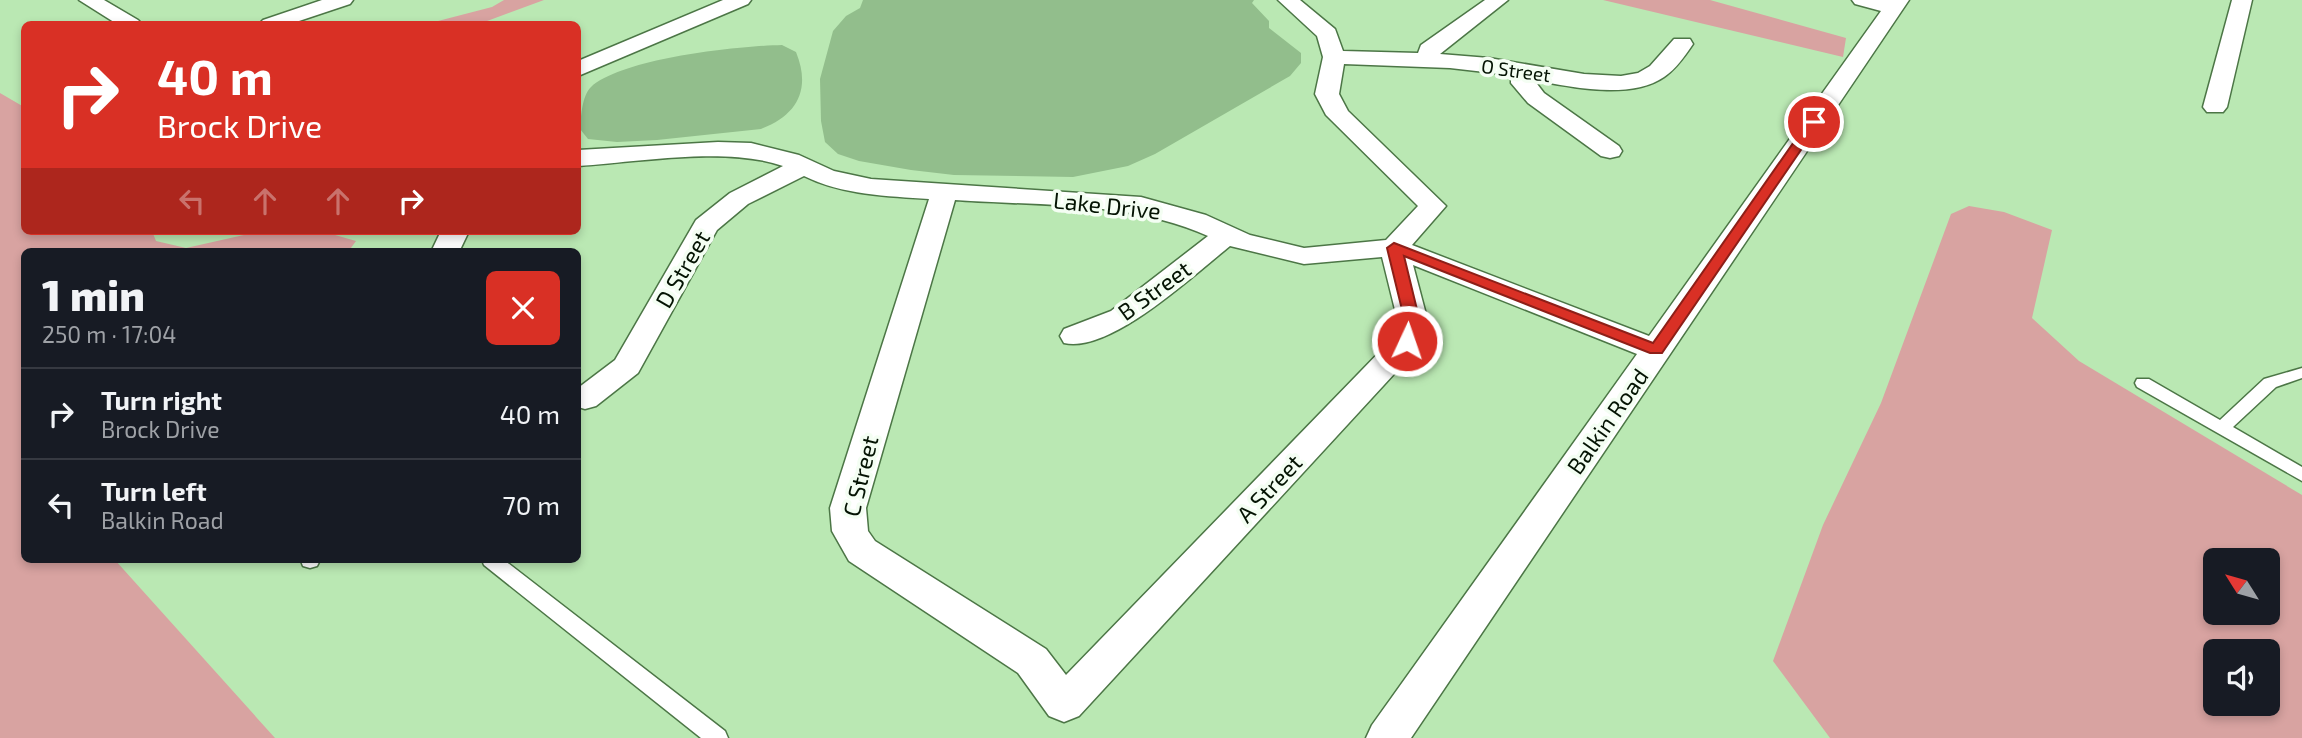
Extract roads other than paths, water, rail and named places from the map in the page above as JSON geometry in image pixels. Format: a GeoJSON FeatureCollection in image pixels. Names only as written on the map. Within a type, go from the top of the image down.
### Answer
{"type":"FeatureCollection","features":[{"type":"Feature","properties":{"kind":"street"},"geometry":{"type":"LineString","coordinates":[[89,0],[126,21]]}},
{"type":"Feature","properties":{"kind":"street"},"geometry":{"type":"LineString","coordinates":[[279,21],[343,0]]}},
{"type":"Feature","properties":{"kind":"street"},"geometry":{"type":"LineString","coordinates":[[581,67],[741,0]]}},
{"type":"Feature","properties":{"kind":"street"},"geometry":{"type":"LineString","coordinates":[[1288,0],[1327,34],[1334,57],[1327,94],[1338,116],[1433,206],[1394,248],[1656,350]]}},
{"type":"Feature","properties":{"kind":"street"},"geometry":{"type":"LineString","coordinates":[[1428,62],[1429,50],[1498,0]]}},
{"type":"Feature","properties":{"kind":"street"},"geometry":{"type":"LineString","coordinates":[[1862,0],[1896,4]]}},
{"type":"Feature","properties":{"kind":"street"},"geometry":{"type":"LineString","coordinates":[[2215,107],[2242,0]]}},
{"type":"Feature","properties":{"kind":"street","name":"Balkin Road"},"geometry":{"type":"LineString","coordinates":[[1387,738],[1896,4]]}},
{"type":"Feature","properties":{"kind":"street","name":"O Street"},"geometry":{"type":"LineString","coordinates":[[1334,57],[1486,65],[1593,81],[1636,81],[1660,72],[1682,44]]}},
{"type":"Feature","properties":{"kind":"street"},"geometry":{"type":"LineString","coordinates":[[1524,70],[1522,83],[1536,98],[1610,151]]}},
{"type":"Feature","properties":{"kind":"street","name":"Lake Drive"},"geometry":{"type":"LineString","coordinates":[[581,158],[733,148],[776,156],[850,184],[1141,205],[1186,217],[1271,250],[1304,256],[1394,248]]}},
{"type":"Feature","properties":{"kind":"street","name":"D Street"},"geometry":{"type":"LineString","coordinates":[[585,398],[627,366],[706,226],[719,211],[737,199],[803,167]]}},
{"type":"Feature","properties":{"kind":"street","name":"C Street"},"geometry":{"type":"LineString","coordinates":[[944,192],[848,508],[847,525],[851,537],[862,551],[1031,662],[1064,704]]}},
{"type":"Feature","properties":{"kind":"street","name":"B Street"},"geometry":{"type":"LineString","coordinates":[[1075,336],[1122,317],[1227,235]]}},
{"type":"Feature","properties":{"kind":"street","name":"A Street"},"geometry":{"type":"LineString","coordinates":[[1064,704],[1407,341],[1413,322],[1394,248]]}},
{"type":"Feature","properties":{"kind":"lane"},"geometry":{"type":"LineString","coordinates":[[2222,428],[2270,383],[2302,373]]}},
{"type":"Feature","properties":{"kind":"lane"},"geometry":{"type":"LineString","coordinates":[[2143,383],[2302,474]]}},
{"type":"Feature","properties":{"kind":"lane"},"geometry":{"type":"LineString","coordinates":[[495,563],[717,738]]}}]}
